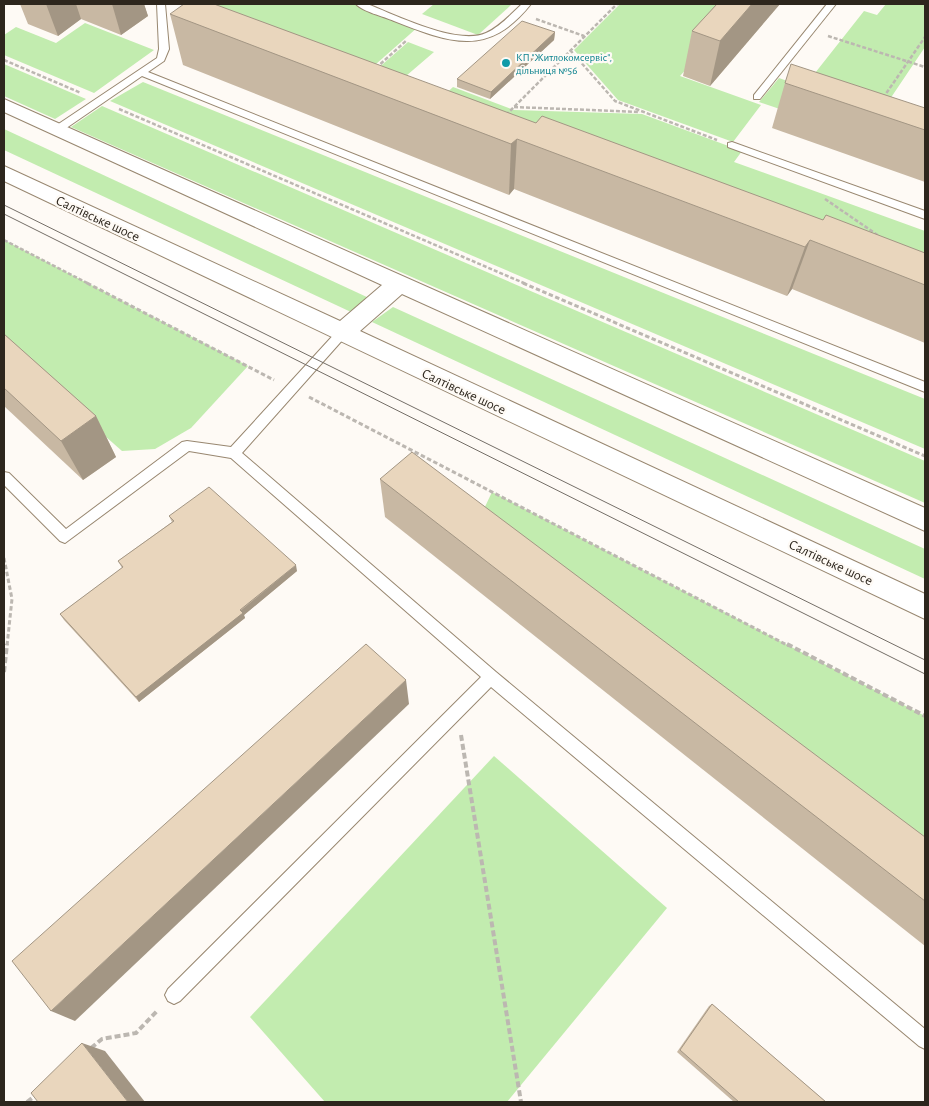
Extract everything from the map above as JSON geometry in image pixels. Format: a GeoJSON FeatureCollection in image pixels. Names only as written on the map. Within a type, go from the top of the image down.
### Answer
{"type":"FeatureCollection","features":[{"type":"Feature","properties":{"kind":"main road"},"geometry":{"type":"LineString","coordinates":[[4,105],[925,520]]}},
{"type":"Feature","properties":{"kind":"main road","name":"Салтівське шосе"},"geometry":{"type":"LineString","coordinates":[[4,173],[342,334],[925,607]]}},
{"type":"Feature","properties":{"kind":"main road"},"geometry":{"type":"LineString","coordinates":[[342,334],[399,283]]}},
{"type":"Feature","properties":{"kind":"lane"},"geometry":{"type":"LineString","coordinates":[[58,129],[156,64],[164,54],[161,4]]}},
{"type":"Feature","properties":{"kind":"lane"},"geometry":{"type":"LineString","coordinates":[[360,4],[450,37],[473,40],[495,33],[527,4]]}},
{"type":"Feature","properties":{"kind":"lane"},"geometry":{"type":"LineString","coordinates":[[757,97],[832,4]]}},
{"type":"Feature","properties":{"kind":"lane"},"geometry":{"type":"LineString","coordinates":[[142,74],[925,386]]}},
{"type":"Feature","properties":{"kind":"lane"},"geometry":{"type":"LineString","coordinates":[[732,145],[925,215]]}},
{"type":"Feature","properties":{"kind":"lane"},"geometry":{"type":"LineString","coordinates":[[234,453],[342,334]]}},
{"type":"Feature","properties":{"kind":"lane"},"geometry":{"type":"LineString","coordinates":[[4,478],[65,537],[186,446],[234,453],[491,677],[925,1040]]}},
{"type":"Feature","properties":{"kind":"lane"},"geometry":{"type":"LineString","coordinates":[[174,995],[491,677]]}},
{"type":"Feature","properties":{"kind":"path"},"geometry":{"type":"LineString","coordinates":[[502,119],[617,4]]}},
{"type":"Feature","properties":{"kind":"path"},"geometry":{"type":"LineString","coordinates":[[518,12],[584,36]]}},
{"type":"Feature","properties":{"kind":"path"},"geometry":{"type":"LineString","coordinates":[[372,71],[422,26]]}},
{"type":"Feature","properties":{"kind":"path"},"geometry":{"type":"LineString","coordinates":[[811,30],[925,68]]}},
{"type":"Feature","properties":{"kind":"path"},"geometry":{"type":"LineString","coordinates":[[881,101],[925,37]]}},
{"type":"Feature","properties":{"kind":"path"},"geometry":{"type":"LineString","coordinates":[[570,50],[614,101],[732,145]]}},
{"type":"Feature","properties":{"kind":"path"},"geometry":{"type":"LineString","coordinates":[[4,60],[925,456]]}},
{"type":"Feature","properties":{"kind":"path"},"geometry":{"type":"LineString","coordinates":[[514,107],[644,112]]}},
{"type":"Feature","properties":{"kind":"path"},"geometry":{"type":"LineString","coordinates":[[821,196],[885,240]]}},
{"type":"Feature","properties":{"kind":"path"},"geometry":{"type":"LineString","coordinates":[[4,240],[925,716]]}},
{"type":"Feature","properties":{"kind":"path"},"geometry":{"type":"LineString","coordinates":[[4,558],[12,599],[4,672]]}},
{"type":"Feature","properties":{"kind":"path"},"geometry":{"type":"LineString","coordinates":[[457,711],[521,1102]]}},
{"type":"Feature","properties":{"kind":"path"},"geometry":{"type":"LineString","coordinates":[[87,1051],[102,1038],[136,1033],[174,995]]}},
{"type":"Feature","properties":{"kind":"path"},"geometry":{"type":"LineString","coordinates":[[27,1102],[42,1090]]}},
{"type":"Feature","properties":{"kind":"green space"},"geometry":{"type":"Polygon","coordinates":[[[195,4],[354,4],[418,27],[350,87],[195,4]]]}},
{"type":"Feature","properties":{"kind":"green space"},"geometry":{"type":"Polygon","coordinates":[[[434,4],[511,5],[478,35],[422,14],[434,4]]]}},
{"type":"Feature","properties":{"kind":"green space"},"geometry":{"type":"Polygon","coordinates":[[[620,4],[744,4],[680,76],[761,105],[733,142],[618,100],[574,50],[620,4]]]}},
{"type":"Feature","properties":{"kind":"green space"},"geometry":{"type":"Polygon","coordinates":[[[886,4],[925,4],[925,47],[888,102],[925,158],[759,102],[779,78],[804,87],[864,11],[877,15],[886,4]]]}},
{"type":"Feature","properties":{"kind":"green space"},"geometry":{"type":"Polygon","coordinates":[[[85,23],[154,50],[94,93],[4,55],[4,35],[16,27],[56,43],[85,23]]]}},
{"type":"Feature","properties":{"kind":"green space"},"geometry":{"type":"Polygon","coordinates":[[[408,42],[434,52],[399,82],[440,99],[453,87],[514,110],[642,114],[742,151],[734,162],[925,231],[925,309],[351,92],[408,42]]]}},
{"type":"Feature","properties":{"kind":"green space"},"geometry":{"type":"Polygon","coordinates":[[[4,64],[86,99],[55,119],[4,96],[4,64]]]}},
{"type":"Feature","properties":{"kind":"green space"},"geometry":{"type":"Polygon","coordinates":[[[143,82],[925,399],[925,449],[110,101],[143,82]]]}},
{"type":"Feature","properties":{"kind":"green space"},"geometry":{"type":"Polygon","coordinates":[[[102,106],[925,461],[925,503],[71,127],[102,106]]]}},
{"type":"Feature","properties":{"kind":"green space"},"geometry":{"type":"Polygon","coordinates":[[[4,129],[369,298],[351,312],[4,150],[4,129]]]}},
{"type":"Feature","properties":{"kind":"green space"},"geometry":{"type":"Polygon","coordinates":[[[4,240],[248,366],[191,428],[155,449],[122,451],[4,347],[4,240]]]}},
{"type":"Feature","properties":{"kind":"green space"},"geometry":{"type":"Polygon","coordinates":[[[393,307],[925,549],[925,579],[372,322],[393,307]]]}},
{"type":"Feature","properties":{"kind":"green space"},"geometry":{"type":"Polygon","coordinates":[[[492,492],[925,716],[925,871],[474,530],[492,492]]]}},
{"type":"Feature","properties":{"kind":"green space"},"geometry":{"type":"Polygon","coordinates":[[[494,756],[667,908],[507,1102],[325,1102],[250,1017],[494,756]]]}},
{"type":"Feature","properties":{"kind":"building"},"geometry":{"type":"Polygon","coordinates":[[[184,4],[214,4],[536,123],[542,116],[823,220],[826,215],[925,253],[925,285],[810,240],[805,247],[517,139],[511,144],[170,14],[184,4]]]}},
{"type":"Feature","properties":{"kind":"building"},"geometry":{"type":"Polygon","coordinates":[[[717,4],[752,4],[720,41],[692,31],[717,4]]]}},
{"type":"Feature","properties":{"kind":"building","name":"КП \"Житлокомсервіс\", дільниця №56"},"geometry":{"type":"Polygon","coordinates":[[[522,21],[555,32],[491,92],[457,79],[522,21]]]}},
{"type":"Feature","properties":{"kind":"building"},"geometry":{"type":"Polygon","coordinates":[[[791,64],[925,108],[925,130],[785,83],[791,64]]]}},
{"type":"Feature","properties":{"kind":"building"},"geometry":{"type":"Polygon","coordinates":[[[4,334],[96,416],[61,441],[4,388],[4,334]]]}},
{"type":"Feature","properties":{"kind":"building"},"geometry":{"type":"Polygon","coordinates":[[[412,452],[925,837],[925,901],[380,479],[412,452]]]}},
{"type":"Feature","properties":{"kind":"building"},"geometry":{"type":"Polygon","coordinates":[[[209,487],[296,565],[240,610],[243,613],[136,697],[60,614],[123,567],[118,561],[174,521],[169,516],[209,487]]]}},
{"type":"Feature","properties":{"kind":"building"},"geometry":{"type":"Polygon","coordinates":[[[366,644],[406,680],[51,1011],[12,961],[366,644]]]}},
{"type":"Feature","properties":{"kind":"building"},"geometry":{"type":"Polygon","coordinates":[[[712,1004],[826,1102],[739,1102],[680,1050],[712,1004]]]}},
{"type":"Feature","properties":{"kind":"building"},"geometry":{"type":"Polygon","coordinates":[[[82,1043],[128,1102],[38,1102],[31,1093],[82,1043]]]}},
{"type":"Feature","properties":{"kind":"tram line"},"geometry":{"type":"LineString","coordinates":[[4,205],[925,660]]}},
{"type":"Feature","properties":{"kind":"tram line"},"geometry":{"type":"LineString","coordinates":[[4,214],[925,674]]}},
{"type":"Feature","properties":{"kind":"place","name":"КП \"Житлокомсервіс\", дільниця №56"},"geometry":{"type":"Point","coordinates":[506,63]}}]}
